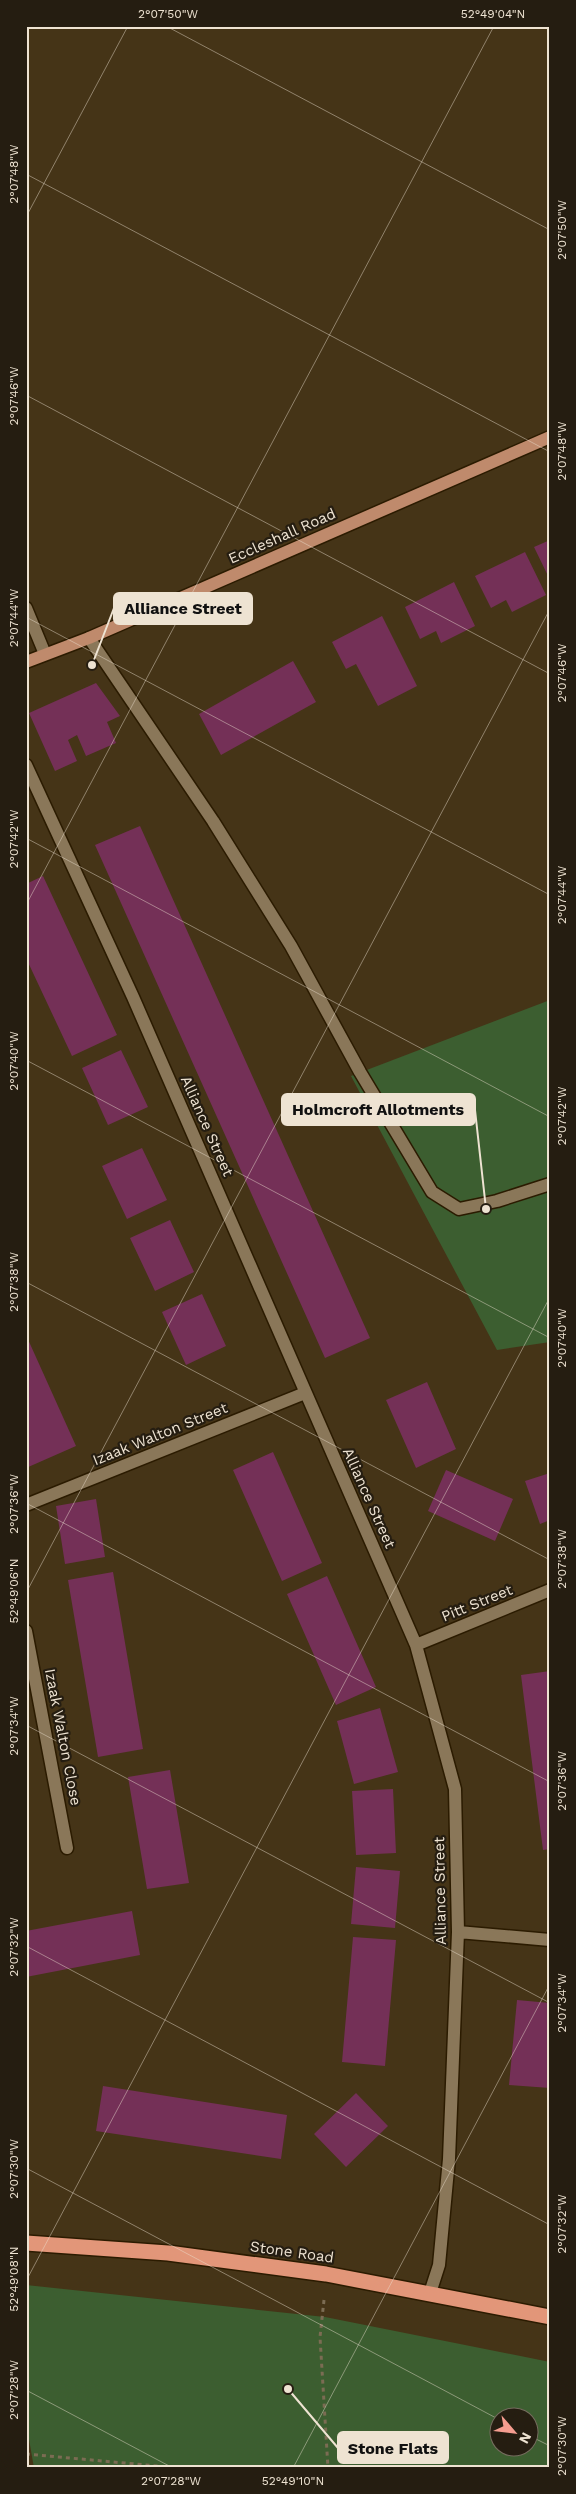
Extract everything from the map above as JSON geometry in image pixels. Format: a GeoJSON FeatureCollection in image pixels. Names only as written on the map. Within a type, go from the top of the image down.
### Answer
{"type":"FeatureCollection","features":[{"type":"Feature","properties":{"kind":"highway","name":"Stone Road"},"geometry":{"type":"LineString","coordinates":[[26,2243],[168,2253],[326,2274],[550,2317]]}},
{"type":"Feature","properties":{"kind":"main road","name":"Eccleshall Road"},"geometry":{"type":"LineString","coordinates":[[26,662],[89,638],[550,437]]}},
{"type":"Feature","properties":{"kind":"street"},"geometry":{"type":"LineString","coordinates":[[26,608],[45,654]]}},
{"type":"Feature","properties":{"kind":"street"},"geometry":{"type":"LineString","coordinates":[[89,638],[214,821],[286,938],[360,1072],[432,1192],[459,1209],[497,1201],[550,1184]]}},
{"type":"Feature","properties":{"kind":"street","name":"Alliance Street"},"geometry":{"type":"LineString","coordinates":[[26,765],[137,1006],[416,1645],[455,1789],[458,1932],[449,2159],[439,2265],[430,2293]]}},
{"type":"Feature","properties":{"kind":"street","name":"Izaak Walton Street"},"geometry":{"type":"LineString","coordinates":[[26,1505],[305,1393]]}},
{"type":"Feature","properties":{"kind":"street","name":"Pitt Street"},"geometry":{"type":"LineString","coordinates":[[416,1645],[550,1590]]}},
{"type":"Feature","properties":{"kind":"street","name":"Izaak Walton Close"},"geometry":{"type":"LineString","coordinates":[[26,1631],[67,1848]]}},
{"type":"Feature","properties":{"kind":"street"},"geometry":{"type":"LineString","coordinates":[[458,1932],[550,1940]]}},
{"type":"Feature","properties":{"kind":"path"},"geometry":{"type":"LineString","coordinates":[[326,2274],[320,2337],[328,2468]]}},
{"type":"Feature","properties":{"kind":"path"},"geometry":{"type":"LineString","coordinates":[[26,2454],[179,2468]]}},
{"type":"Feature","properties":{"kind":"green space"},"geometry":{"type":"Polygon","coordinates":[[[550,1000],[550,1342],[497,1350],[351,1076],[550,1000]]]}},
{"type":"Feature","properties":{"kind":"green space"},"geometry":{"type":"Polygon","coordinates":[[[26,2285],[325,2317],[550,2362],[550,2468],[34,2468],[26,2422],[26,2285]]]}},
{"type":"Feature","properties":{"kind":"building"},"geometry":{"type":"Polygon","coordinates":[[[550,540],[550,580],[534,547],[550,540]]]}},
{"type":"Feature","properties":{"kind":"building"},"geometry":{"type":"Polygon","coordinates":[[[525,552],[546,595],[512,612],[506,600],[491,608],[475,576],[525,552]]]}},
{"type":"Feature","properties":{"kind":"building"},"geometry":{"type":"Polygon","coordinates":[[[454,582],[475,626],[441,643],[436,631],[420,639],[405,607],[454,582]]]}},
{"type":"Feature","properties":{"kind":"building"},"geometry":{"type":"Polygon","coordinates":[[[382,616],[417,686],[378,706],[356,664],[346,669],[332,642],[382,616]]]}},
{"type":"Feature","properties":{"kind":"building"},"geometry":{"type":"Polygon","coordinates":[[[293,661],[316,702],[221,755],[199,714],[293,661]]]}},
{"type":"Feature","properties":{"kind":"building"},"geometry":{"type":"Polygon","coordinates":[[[96,683],[120,716],[107,722],[116,743],[86,756],[77,735],[68,740],[77,761],[55,771],[29,713],[96,683]]]}},
{"type":"Feature","properties":{"kind":"building"},"geometry":{"type":"Polygon","coordinates":[[[140,826],[370,1338],[325,1358],[95,845],[140,826]]]}},
{"type":"Feature","properties":{"kind":"building"},"geometry":{"type":"Polygon","coordinates":[[[43,876],[117,1035],[72,1056],[26,958],[26,884],[43,876]]]}},
{"type":"Feature","properties":{"kind":"building"},"geometry":{"type":"Polygon","coordinates":[[[121,1050],[148,1107],[108,1125],[82,1068],[121,1050]]]}},
{"type":"Feature","properties":{"kind":"building"},"geometry":{"type":"Polygon","coordinates":[[[142,1148],[167,1200],[127,1219],[102,1166],[142,1148]]]}},
{"type":"Feature","properties":{"kind":"building"},"geometry":{"type":"Polygon","coordinates":[[[170,1220],[194,1272],[155,1291],[130,1238],[170,1220]]]}},
{"type":"Feature","properties":{"kind":"building"},"geometry":{"type":"Polygon","coordinates":[[[202,1294],[226,1346],[186,1365],[162,1312],[202,1294]]]}},
{"type":"Feature","properties":{"kind":"building"},"geometry":{"type":"Polygon","coordinates":[[[26,1335],[76,1446],[26,1468],[26,1335]]]}},
{"type":"Feature","properties":{"kind":"building"},"geometry":{"type":"Polygon","coordinates":[[[427,1382],[456,1449],[416,1468],[386,1400],[427,1382]]]}},
{"type":"Feature","properties":{"kind":"building"},"geometry":{"type":"Polygon","coordinates":[[[273,1452],[322,1563],[282,1581],[233,1470],[273,1452]]]}},
{"type":"Feature","properties":{"kind":"building"},"geometry":{"type":"Polygon","coordinates":[[[446,1470],[513,1499],[495,1541],[428,1511],[446,1470]]]}},
{"type":"Feature","properties":{"kind":"building"},"geometry":{"type":"Polygon","coordinates":[[[550,1473],[550,1520],[540,1524],[525,1481],[550,1473]]]}},
{"type":"Feature","properties":{"kind":"building"},"geometry":{"type":"Polygon","coordinates":[[[96,1499],[105,1557],[65,1564],[56,1506],[96,1499]]]}},
{"type":"Feature","properties":{"kind":"building"},"geometry":{"type":"Polygon","coordinates":[[[113,1572],[143,1749],[98,1757],[68,1580],[113,1572]]]}},
{"type":"Feature","properties":{"kind":"building"},"geometry":{"type":"Polygon","coordinates":[[[327,1576],[376,1687],[336,1705],[287,1594],[327,1576]]]}},
{"type":"Feature","properties":{"kind":"building"},"geometry":{"type":"Polygon","coordinates":[[[550,1671],[550,1849],[543,1850],[521,1675],[550,1671]]]}},
{"type":"Feature","properties":{"kind":"building"},"geometry":{"type":"Polygon","coordinates":[[[380,1708],[398,1772],[354,1784],[337,1721],[380,1708]]]}},
{"type":"Feature","properties":{"kind":"building"},"geometry":{"type":"Polygon","coordinates":[[[170,1770],[189,1883],[147,1889],[128,1777],[170,1770]]]}},
{"type":"Feature","properties":{"kind":"building"},"geometry":{"type":"Polygon","coordinates":[[[393,1789],[396,1853],[356,1855],[352,1791],[393,1789]]]}},
{"type":"Feature","properties":{"kind":"building"},"geometry":{"type":"Polygon","coordinates":[[[356,1867],[400,1871],[395,1928],[351,1924],[356,1867]]]}},
{"type":"Feature","properties":{"kind":"building"},"geometry":{"type":"Polygon","coordinates":[[[132,1911],[140,1955],[26,1977],[26,1931],[132,1911]]]}},
{"type":"Feature","properties":{"kind":"building"},"geometry":{"type":"Polygon","coordinates":[[[353,1937],[396,1940],[385,2066],[342,2062],[353,1937]]]}},
{"type":"Feature","properties":{"kind":"building"},"geometry":{"type":"Polygon","coordinates":[[[517,2000],[550,2003],[550,2088],[509,2085],[517,2000]]]}},
{"type":"Feature","properties":{"kind":"building"},"geometry":{"type":"Polygon","coordinates":[[[103,2086],[287,2115],[281,2159],[96,2131],[103,2086]]]}},
{"type":"Feature","properties":{"kind":"building"},"geometry":{"type":"Polygon","coordinates":[[[356,2093],[388,2126],[346,2167],[314,2134],[356,2093]]]}},
{"type":"Feature","properties":{"kind":"place","name":"Alliance Street"},"geometry":{"type":"Point","coordinates":[92,665]}},
{"type":"Feature","properties":{"kind":"place","name":"Holmcroft Allotments"},"geometry":{"type":"Point","coordinates":[486,1209]}},
{"type":"Feature","properties":{"kind":"place","name":"Stone Flats"},"geometry":{"type":"Point","coordinates":[288,2389]}}]}
